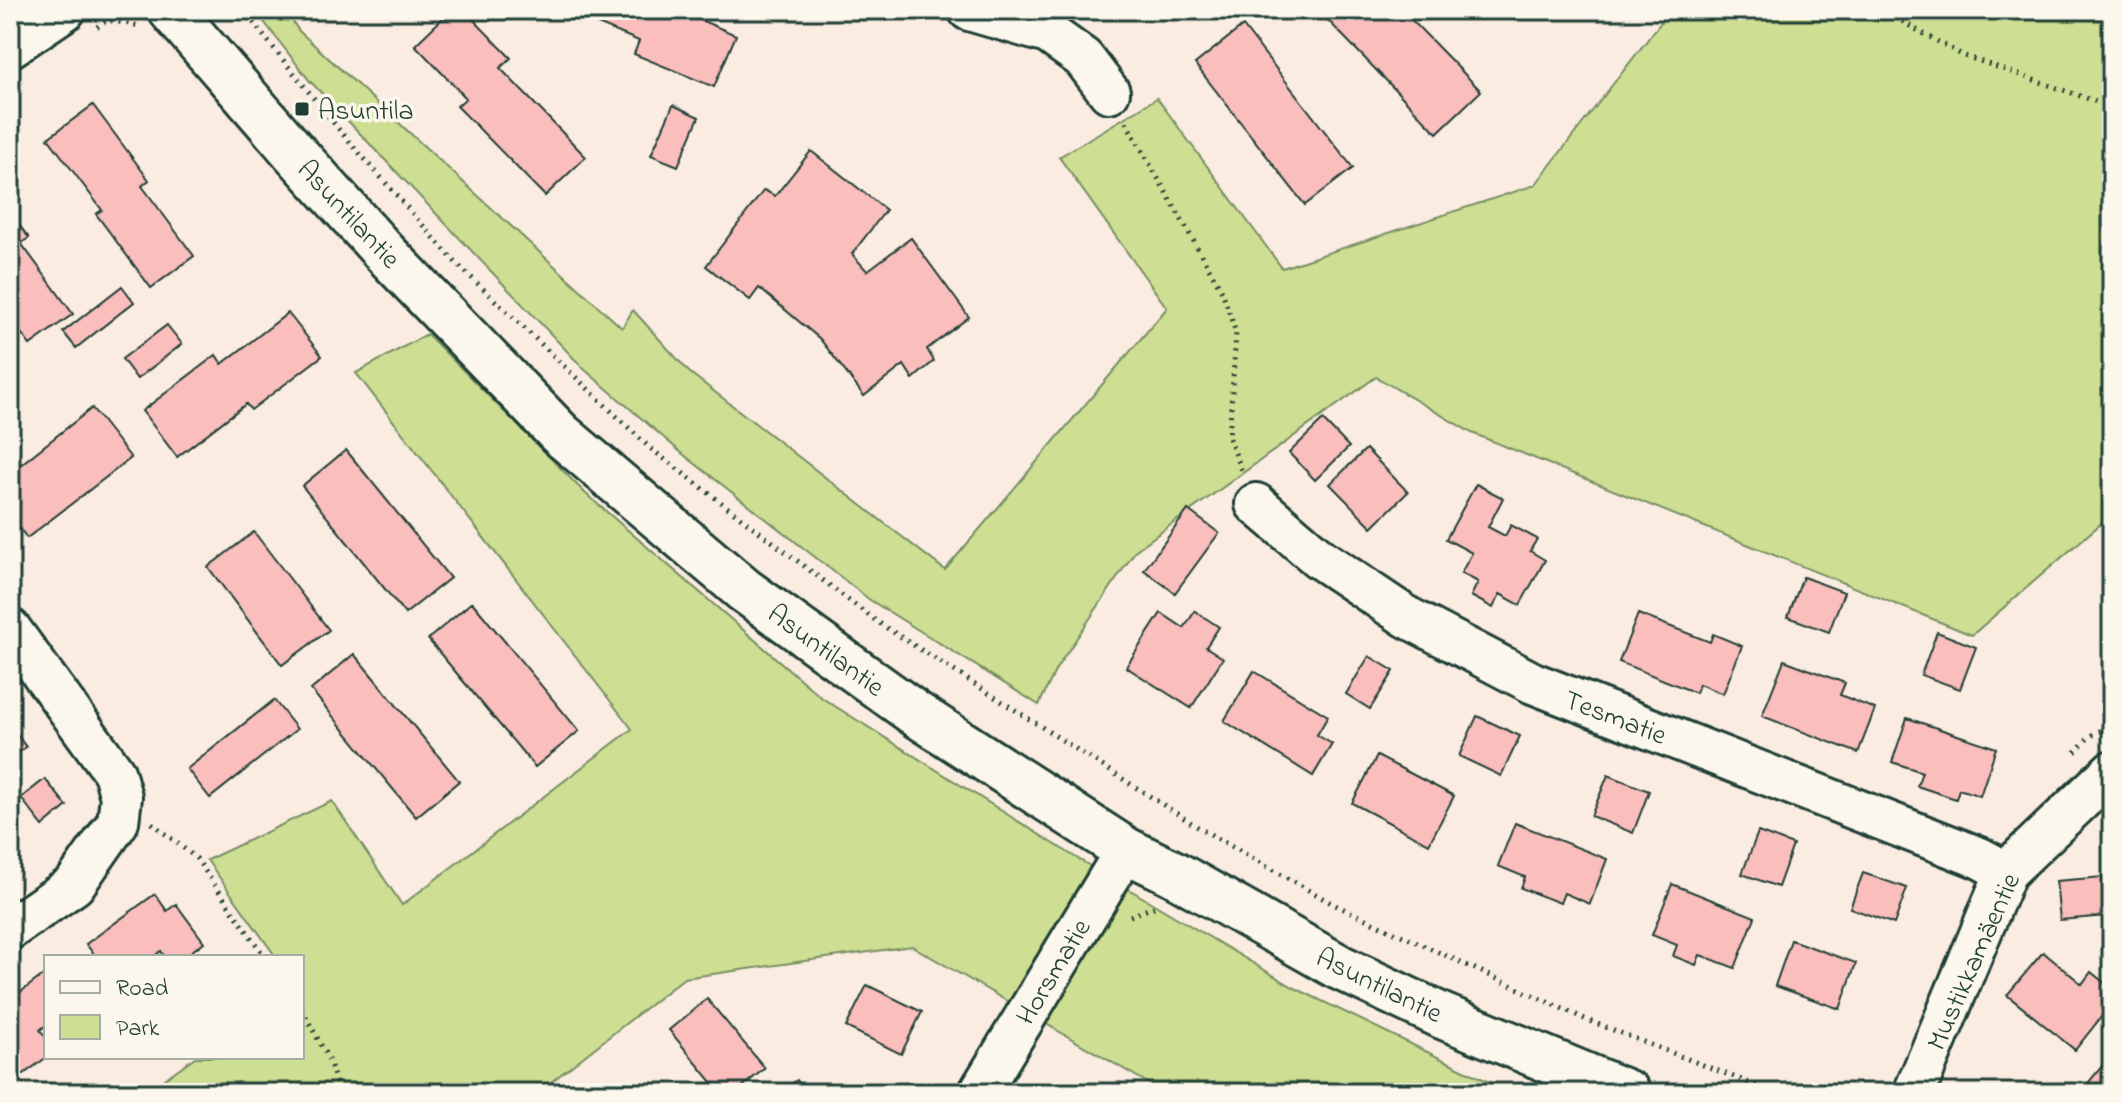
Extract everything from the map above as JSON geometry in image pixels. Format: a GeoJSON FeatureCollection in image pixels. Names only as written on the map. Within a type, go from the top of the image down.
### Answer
{"type":"FeatureCollection","features":[{"type":"Feature","properties":{"kind":"street"},"geometry":{"type":"LineString","coordinates":[[969,10],[1048,33],[1083,58],[1109,92]]}},
{"type":"Feature","properties":{"kind":"street","name":"Asuntilantie"},"geometry":{"type":"LineString","coordinates":[[174,14],[385,253],[560,434],[757,599],[916,714],[1126,850],[1175,874],[1339,967],[1442,1016],[1628,1093]]}},
{"type":"Feature","properties":{"kind":"street"},"geometry":{"type":"LineString","coordinates":[[10,47],[80,19]]}},
{"type":"Feature","properties":{"kind":"street","name":"Tesmatie"},"geometry":{"type":"LineString","coordinates":[[1256,504],[1319,558],[1407,617],[1533,683],[1980,858],[2006,872]]}},
{"type":"Feature","properties":{"kind":"street"},"geometry":{"type":"LineString","coordinates":[[10,629],[114,772],[121,797],[118,822],[74,885],[10,929]]}},
{"type":"Feature","properties":{"kind":"street","name":"Mustikkamäentie"},"geometry":{"type":"LineString","coordinates":[[1914,1093],[2006,872],[2106,787]]}},
{"type":"Feature","properties":{"kind":"street","name":"Horsmatie"},"geometry":{"type":"LineString","coordinates":[[979,1093],[1126,850]]}},
{"type":"Feature","properties":{"kind":"path"},"geometry":{"type":"LineString","coordinates":[[243,10],[341,132],[456,263],[650,448],[876,621],[1201,829],[1333,904],[1585,1019],[1775,1093]]}},
{"type":"Feature","properties":{"kind":"path"},"geometry":{"type":"LineString","coordinates":[[1881,10],[1962,55],[2112,107]]}},
{"type":"Feature","properties":{"kind":"path"},"geometry":{"type":"LineString","coordinates":[[80,19],[107,20],[154,29],[174,14]]}},
{"type":"Feature","properties":{"kind":"path"},"geometry":{"type":"LineString","coordinates":[[1109,92],[1222,291],[1236,333],[1229,438],[1256,504]]}},
{"type":"Feature","properties":{"kind":"path"},"geometry":{"type":"LineString","coordinates":[[121,797],[196,858],[264,955]]}},
{"type":"Feature","properties":{"kind":"path"},"geometry":{"type":"LineString","coordinates":[[304,1013],[329,1060],[339,1093]]}},
{"type":"Feature","properties":{"kind":"green space"},"geometry":{"type":"Polygon","coordinates":[[[255,10],[285,10],[299,31],[622,328],[633,310],[689,372],[945,570],[1167,308],[1059,157],[1157,98],[1282,268],[1535,185],[1668,13],[1665,10],[2112,10],[2112,514],[1972,635],[1472,433],[1376,377],[1136,550],[1056,669],[1039,705],[870,600],[684,455],[584,369],[309,80],[255,10]]]}},
{"type":"Feature","properties":{"kind":"green space"},"geometry":{"type":"Polygon","coordinates":[[[427,334],[586,494],[822,698],[1075,857],[1293,987],[1512,1093],[1165,1093],[912,946],[684,978],[537,1093],[145,1093],[192,1059],[304,1059],[304,955],[275,955],[207,860],[332,801],[402,905],[632,729],[356,373],[427,334]]]}},
{"type":"Feature","properties":{"kind":"building"},"geometry":{"type":"Polygon","coordinates":[[[451,10],[464,10],[511,58],[500,68],[586,157],[545,196],[457,106],[466,98],[415,45],[451,10]]]}},
{"type":"Feature","properties":{"kind":"building"},"geometry":{"type":"Polygon","coordinates":[[[564,10],[677,10],[736,35],[714,87],[634,54],[639,41],[564,10]]]}},
{"type":"Feature","properties":{"kind":"building"},"geometry":{"type":"Polygon","coordinates":[[[1318,10],[1402,10],[1481,91],[1437,133],[1318,10]]]}},
{"type":"Feature","properties":{"kind":"building"},"geometry":{"type":"Polygon","coordinates":[[[1243,26],[1353,168],[1305,205],[1195,64],[1243,26]]]}},
{"type":"Feature","properties":{"kind":"building"},"geometry":{"type":"Polygon","coordinates":[[[93,105],[149,180],[142,186],[194,256],[151,288],[96,214],[102,210],[48,138],[93,105]]]}},
{"type":"Feature","properties":{"kind":"building"},"geometry":{"type":"Polygon","coordinates":[[[673,105],[699,117],[678,166],[651,155],[673,105]]]}},
{"type":"Feature","properties":{"kind":"building"},"geometry":{"type":"Polygon","coordinates":[[[811,151],[886,210],[852,254],[867,271],[911,238],[969,317],[927,349],[934,361],[913,379],[904,365],[864,396],[820,339],[759,288],[750,300],[706,266],[764,190],[775,196],[811,151]]]}},
{"type":"Feature","properties":{"kind":"building"},"geometry":{"type":"Polygon","coordinates":[[[10,213],[29,238],[21,243],[73,314],[30,345],[10,318],[10,213]]]}},
{"type":"Feature","properties":{"kind":"building"},"geometry":{"type":"Polygon","coordinates":[[[122,286],[134,302],[76,348],[63,332],[122,286]]]}},
{"type":"Feature","properties":{"kind":"building"},"geometry":{"type":"Polygon","coordinates":[[[288,313],[322,356],[251,410],[246,404],[177,457],[142,411],[216,355],[222,364],[288,313]]]}},
{"type":"Feature","properties":{"kind":"building"},"geometry":{"type":"Polygon","coordinates":[[[167,325],[182,344],[137,379],[122,359],[167,325]]]}},
{"type":"Feature","properties":{"kind":"building"},"geometry":{"type":"Polygon","coordinates":[[[92,408],[131,458],[27,538],[10,516],[10,473],[92,408]]]}},
{"type":"Feature","properties":{"kind":"building"},"geometry":{"type":"Polygon","coordinates":[[[1323,420],[1349,447],[1315,480],[1289,453],[1323,420]]]}},
{"type":"Feature","properties":{"kind":"building"},"geometry":{"type":"Polygon","coordinates":[[[1366,449],[1408,492],[1372,527],[1330,484],[1366,449]]]}},
{"type":"Feature","properties":{"kind":"building"},"geometry":{"type":"Polygon","coordinates":[[[346,450],[450,578],[405,614],[302,486],[346,450]]]}},
{"type":"Feature","properties":{"kind":"building"},"geometry":{"type":"Polygon","coordinates":[[[1476,484],[1503,498],[1488,527],[1505,536],[1511,525],[1537,539],[1530,551],[1545,560],[1520,605],[1500,594],[1493,608],[1471,596],[1478,582],[1461,573],[1472,553],[1446,539],[1476,484]]]}},
{"type":"Feature","properties":{"kind":"building"},"geometry":{"type":"Polygon","coordinates":[[[1188,510],[1219,533],[1175,593],[1144,570],[1188,510]]]}},
{"type":"Feature","properties":{"kind":"building"},"geometry":{"type":"Polygon","coordinates":[[[254,532],[329,630],[282,665],[208,567],[254,532]]]}},
{"type":"Feature","properties":{"kind":"building"},"geometry":{"type":"Polygon","coordinates":[[[2112,533],[2112,562],[2103,536],[2112,533]]]}},
{"type":"Feature","properties":{"kind":"building"},"geometry":{"type":"Polygon","coordinates":[[[1803,577],[1844,592],[1829,632],[1788,617],[1803,577]]]}},
{"type":"Feature","properties":{"kind":"building"},"geometry":{"type":"Polygon","coordinates":[[[472,602],[579,731],[535,767],[428,639],[472,602]]]}},
{"type":"Feature","properties":{"kind":"building"},"geometry":{"type":"Polygon","coordinates":[[[1195,611],[1219,627],[1206,647],[1223,658],[1191,708],[1126,667],[1161,613],[1184,628],[1195,611]]]}},
{"type":"Feature","properties":{"kind":"building"},"geometry":{"type":"Polygon","coordinates":[[[1638,614],[1710,642],[1713,634],[1742,646],[1723,694],[1699,684],[1696,693],[1619,662],[1638,614]]]}},
{"type":"Feature","properties":{"kind":"building"},"geometry":{"type":"Polygon","coordinates":[[[1937,632],[1976,647],[1960,689],[1921,675],[1937,632]]]}},
{"type":"Feature","properties":{"kind":"building"},"geometry":{"type":"Polygon","coordinates":[[[354,654],[459,781],[416,817],[311,690],[354,654]]]}},
{"type":"Feature","properties":{"kind":"building"},"geometry":{"type":"Polygon","coordinates":[[[1369,656],[1394,671],[1370,709],[1346,694],[1369,656]]]}},
{"type":"Feature","properties":{"kind":"building"},"geometry":{"type":"Polygon","coordinates":[[[1784,660],[1845,683],[1840,695],[1875,709],[1858,753],[1762,716],[1784,660]]]}},
{"type":"Feature","properties":{"kind":"building"},"geometry":{"type":"Polygon","coordinates":[[[1254,671],[1328,716],[1317,735],[1332,744],[1313,776],[1224,721],[1254,671]]]}},
{"type":"Feature","properties":{"kind":"building"},"geometry":{"type":"Polygon","coordinates":[[[274,700],[297,729],[210,798],[187,769],[274,700]]]}},
{"type":"Feature","properties":{"kind":"building"},"geometry":{"type":"Polygon","coordinates":[[[1477,716],[1520,736],[1501,776],[1459,756],[1477,716]]]}},
{"type":"Feature","properties":{"kind":"building"},"geometry":{"type":"Polygon","coordinates":[[[1907,718],[1996,748],[1980,796],[1959,789],[1956,799],[1917,786],[1922,772],[1892,762],[1907,718]]]}},
{"type":"Feature","properties":{"kind":"building"},"geometry":{"type":"Polygon","coordinates":[[[10,725],[26,747],[10,759],[10,725]]]}},
{"type":"Feature","properties":{"kind":"building"},"geometry":{"type":"Polygon","coordinates":[[[1377,756],[1454,796],[1429,844],[1352,803],[1377,756]]]}},
{"type":"Feature","properties":{"kind":"building"},"geometry":{"type":"Polygon","coordinates":[[[1608,775],[1649,791],[1633,833],[1591,816],[1608,775]]]}},
{"type":"Feature","properties":{"kind":"building"},"geometry":{"type":"Polygon","coordinates":[[[45,779],[67,806],[43,826],[21,798],[45,779]]]}},
{"type":"Feature","properties":{"kind":"building"},"geometry":{"type":"Polygon","coordinates":[[[1515,823],[1607,859],[1590,904],[1564,893],[1560,903],[1521,888],[1525,877],[1498,866],[1515,823]]]}},
{"type":"Feature","properties":{"kind":"building"},"geometry":{"type":"Polygon","coordinates":[[[1758,832],[1793,845],[1778,887],[1742,874],[1758,832]]]}},
{"type":"Feature","properties":{"kind":"building"},"geometry":{"type":"Polygon","coordinates":[[[1863,873],[1907,888],[1894,924],[1850,908],[1863,873]]]}},
{"type":"Feature","properties":{"kind":"building"},"geometry":{"type":"Polygon","coordinates":[[[2103,877],[2107,916],[2060,920],[2056,881],[2103,877]]]}},
{"type":"Feature","properties":{"kind":"building"},"geometry":{"type":"Polygon","coordinates":[[[1672,884],[1755,917],[1735,968],[1700,955],[1696,965],[1673,956],[1677,945],[1652,935],[1672,884]]]}},
{"type":"Feature","properties":{"kind":"building"},"geometry":{"type":"Polygon","coordinates":[[[155,894],[167,911],[176,904],[204,942],[187,955],[164,955],[161,951],[156,955],[94,955],[86,944],[155,894]]]}},
{"type":"Feature","properties":{"kind":"building"},"geometry":{"type":"Polygon","coordinates":[[[1791,940],[1856,963],[1840,1009],[1775,986],[1791,940]]]}},
{"type":"Feature","properties":{"kind":"building"},"geometry":{"type":"Polygon","coordinates":[[[2043,952],[2082,984],[2091,972],[2112,989],[2112,1016],[2106,1011],[2075,1050],[2007,995],[2043,952]]]}},
{"type":"Feature","properties":{"kind":"building"},"geometry":{"type":"Polygon","coordinates":[[[44,974],[44,1027],[40,1030],[44,1035],[44,1059],[10,1084],[10,1000],[44,974]]]}},
{"type":"Feature","properties":{"kind":"building"},"geometry":{"type":"Polygon","coordinates":[[[867,985],[922,1012],[901,1054],[846,1027],[867,985]]]}},
{"type":"Feature","properties":{"kind":"building"},"geometry":{"type":"Polygon","coordinates":[[[707,999],[765,1068],[735,1093],[721,1093],[669,1030],[707,999]]]}},
{"type":"Feature","properties":{"kind":"building"},"geometry":{"type":"Polygon","coordinates":[[[2112,1054],[2112,1093],[2100,1093],[2088,1083],[2112,1054]]]}},
{"type":"Feature","properties":{"kind":"building"},"geometry":{"type":"Polygon","coordinates":[[[797,1080],[806,1093],[781,1093],[780,1091],[797,1080]]]}},
{"type":"Feature","properties":{"kind":"place","name":"Asuntila"},"geometry":{"type":"Point","coordinates":[302,109]}}]}
